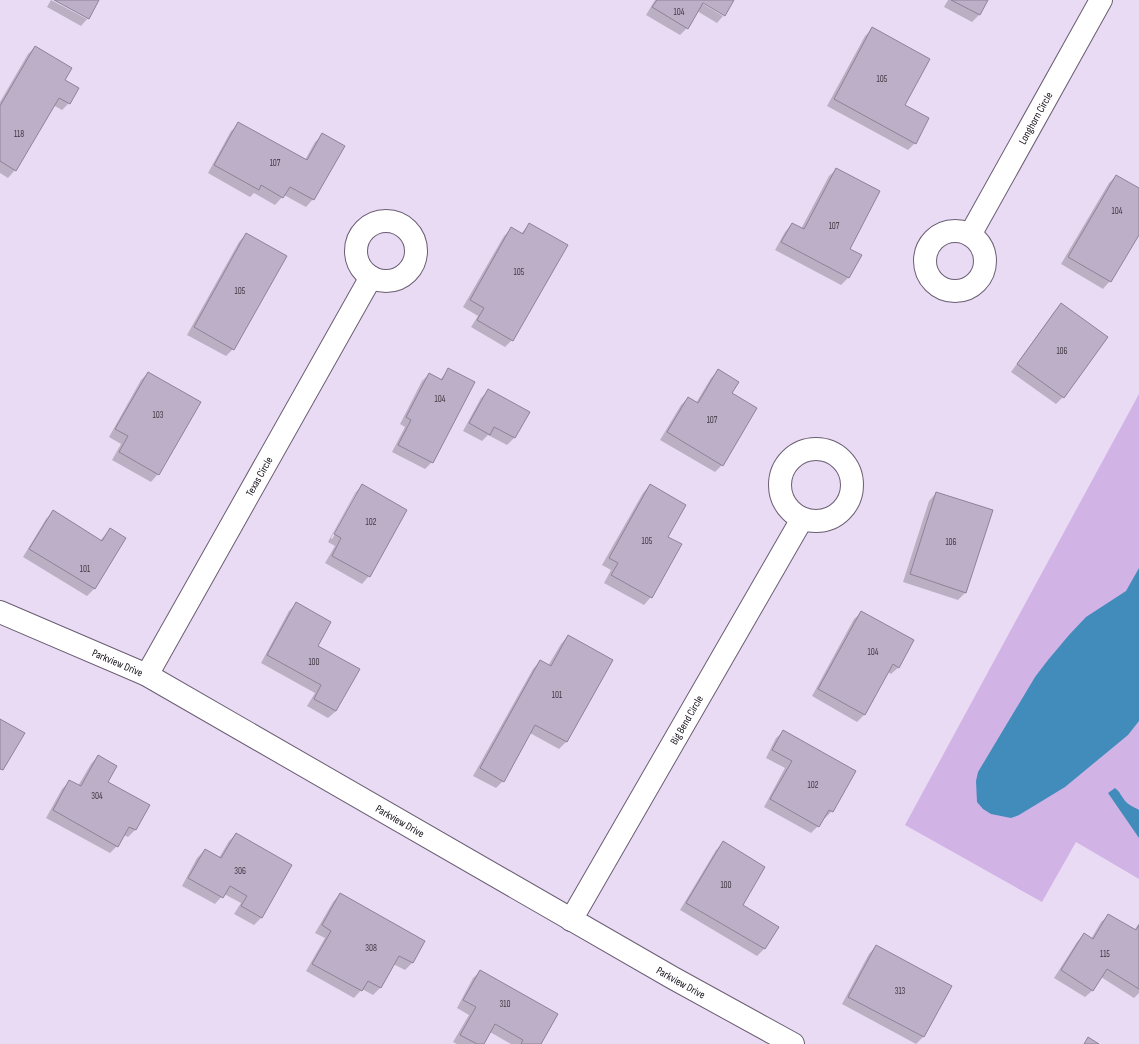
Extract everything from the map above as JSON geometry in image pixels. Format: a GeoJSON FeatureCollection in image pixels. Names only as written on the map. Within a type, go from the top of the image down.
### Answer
{"type":"FeatureCollection","features":[{"type":"Feature","properties":{"kind":"street","name":"Longhorn Circle"},"geometry":{"type":"LineString","coordinates":[[970,235],[1101,0]]}},
{"type":"Feature","properties":{"kind":"street","name":"Texas Circle"},"geometry":{"type":"LineString","coordinates":[[147,675],[371,277]]}},
{"type":"Feature","properties":{"kind":"street","name":"Big Bend Circle"},"geometry":{"type":"LineString","coordinates":[[571,920],[802,520]]}},
{"type":"Feature","properties":{"kind":"street","name":"Parkview Drive"},"geometry":{"type":"LineString","coordinates":[[0,612],[147,675],[571,920],[794,1044]]}},
{"type":"Feature","properties":{"kind":"shaded area"},"geometry":{"type":"Polygon","coordinates":[[[1139,394],[1139,879],[1076,842],[1042,902],[905,825],[1139,394]]]}},
{"type":"Feature","properties":{"kind":"water"},"geometry":{"type":"Polygon","coordinates":[[[1139,568],[1139,721],[1128,735],[1065,787],[1019,815],[1011,818],[991,814],[983,809],[977,802],[976,781],[978,772],[1035,677],[1069,635],[1086,617],[1126,591],[1139,568]]]}},
{"type":"Feature","properties":{"kind":"water"},"geometry":{"type":"Polygon","coordinates":[[[1115,788],[1126,802],[1139,810],[1139,838],[1108,793],[1115,788]]]}},
{"type":"Feature","properties":{"kind":"building"},"geometry":{"type":"Polygon","coordinates":[[[54,0],[99,0],[89,19],[54,0]]]}},
{"type":"Feature","properties":{"kind":"building"},"geometry":{"type":"Polygon","coordinates":[[[657,0],[734,0],[725,16],[703,3],[688,29],[652,7],[657,0]]]}},
{"type":"Feature","properties":{"kind":"building"},"geometry":{"type":"Polygon","coordinates":[[[951,0],[988,0],[980,15],[951,0]]]}},
{"type":"Feature","properties":{"kind":"building"},"geometry":{"type":"Polygon","coordinates":[[[872,27],[930,59],[905,105],[929,118],[916,144],[834,99],[872,27]]]}},
{"type":"Feature","properties":{"kind":"building"},"geometry":{"type":"Polygon","coordinates":[[[35,46],[72,68],[65,80],[79,88],[70,104],[59,98],[16,171],[0,161],[0,106],[35,46]]]}},
{"type":"Feature","properties":{"kind":"building"},"geometry":{"type":"Polygon","coordinates":[[[238,122],[307,160],[322,133],[345,146],[314,200],[290,187],[283,198],[261,185],[259,190],[214,165],[238,122]]]}},
{"type":"Feature","properties":{"kind":"building"},"geometry":{"type":"Polygon","coordinates":[[[836,168],[880,191],[850,249],[862,255],[849,278],[781,242],[792,223],[804,229],[836,168]]]}},
{"type":"Feature","properties":{"kind":"building"},"geometry":{"type":"Polygon","coordinates":[[[1116,175],[1139,188],[1139,235],[1111,282],[1068,257],[1116,175]]]}},
{"type":"Feature","properties":{"kind":"building"},"geometry":{"type":"Polygon","coordinates":[[[529,223],[568,245],[513,341],[477,320],[484,308],[470,300],[511,227],[523,234],[529,223]]]}},
{"type":"Feature","properties":{"kind":"building"},"geometry":{"type":"Polygon","coordinates":[[[246,233],[287,256],[234,350],[194,327],[246,233]]]}},
{"type":"Feature","properties":{"kind":"building"},"geometry":{"type":"Polygon","coordinates":[[[1061,303],[1108,337],[1064,398],[1017,364],[1061,303]]]}},
{"type":"Feature","properties":{"kind":"building"},"geometry":{"type":"Polygon","coordinates":[[[448,368],[475,382],[433,463],[398,445],[411,420],[406,417],[429,373],[442,380],[448,368]]]}},
{"type":"Feature","properties":{"kind":"building"},"geometry":{"type":"Polygon","coordinates":[[[718,369],[739,382],[732,393],[757,408],[723,466],[667,432],[688,397],[698,403],[718,369]]]}},
{"type":"Feature","properties":{"kind":"building"},"geometry":{"type":"Polygon","coordinates":[[[148,372],[201,402],[159,475],[119,452],[128,436],[115,429],[148,372]]]}},
{"type":"Feature","properties":{"kind":"building"},"geometry":{"type":"Polygon","coordinates":[[[488,389],[530,412],[515,438],[494,427],[490,435],[469,423],[488,389]]]}},
{"type":"Feature","properties":{"kind":"building"},"geometry":{"type":"Polygon","coordinates":[[[362,484],[407,510],[370,577],[332,556],[341,538],[334,534],[362,484]]]}},
{"type":"Feature","properties":{"kind":"building"},"geometry":{"type":"Polygon","coordinates":[[[650,484],[686,505],[668,537],[682,544],[652,598],[611,575],[618,563],[609,558],[650,484]]]}},
{"type":"Feature","properties":{"kind":"building"},"geometry":{"type":"Polygon","coordinates":[[[936,492],[993,510],[966,593],[910,574],[936,492]]]}},
{"type":"Feature","properties":{"kind":"building"},"geometry":{"type":"Polygon","coordinates":[[[53,510],[102,541],[110,528],[126,538],[95,589],[29,549],[53,510]]]}},
{"type":"Feature","properties":{"kind":"building"},"geometry":{"type":"Polygon","coordinates":[[[296,602],[331,622],[318,646],[360,669],[336,711],[314,699],[321,685],[267,655],[296,602]]]}},
{"type":"Feature","properties":{"kind":"building"},"geometry":{"type":"Polygon","coordinates":[[[861,611],[914,640],[899,668],[893,664],[865,715],[818,689],[861,611]]]}},
{"type":"Feature","properties":{"kind":"building"},"geometry":{"type":"Polygon","coordinates":[[[568,635],[613,660],[567,742],[535,725],[504,782],[480,768],[540,660],[551,666],[568,635]]]}},
{"type":"Feature","properties":{"kind":"building"},"geometry":{"type":"Polygon","coordinates":[[[0,719],[25,733],[3,770],[0,769],[0,719]]]}},
{"type":"Feature","properties":{"kind":"building"},"geometry":{"type":"Polygon","coordinates":[[[783,730],[856,771],[833,812],[829,810],[819,827],[770,799],[792,761],[772,750],[783,730]]]}},
{"type":"Feature","properties":{"kind":"building"},"geometry":{"type":"Polygon","coordinates":[[[98,755],[117,766],[108,782],[150,805],[136,830],[129,827],[118,847],[53,810],[69,780],[81,786],[98,755]]]}},
{"type":"Feature","properties":{"kind":"building"},"geometry":{"type":"Polygon","coordinates":[[[236,833],[292,865],[262,918],[241,906],[247,896],[230,886],[223,898],[188,878],[205,849],[221,858],[236,833]]]}},
{"type":"Feature","properties":{"kind":"building"},"geometry":{"type":"Polygon","coordinates":[[[723,841],[765,867],[743,905],[779,927],[765,949],[686,903],[723,841]]]}},
{"type":"Feature","properties":{"kind":"building"},"geometry":{"type":"Polygon","coordinates":[[[340,893],[425,941],[413,963],[399,956],[381,988],[368,981],[362,991],[312,964],[331,931],[322,925],[340,893]]]}},
{"type":"Feature","properties":{"kind":"building"},"geometry":{"type":"Polygon","coordinates":[[[1108,914],[1136,930],[1139,925],[1139,989],[1107,969],[1093,991],[1061,970],[1084,933],[1093,939],[1108,914]]]}},
{"type":"Feature","properties":{"kind":"building"},"geometry":{"type":"Polygon","coordinates":[[[876,945],[952,986],[924,1037],[848,997],[876,945]]]}},
{"type":"Feature","properties":{"kind":"building"},"geometry":{"type":"Polygon","coordinates":[[[480,970],[558,1014],[541,1044],[521,1044],[523,1040],[495,1024],[484,1044],[477,1044],[460,1035],[476,1007],[463,1000],[480,970]]]}},
{"type":"Feature","properties":{"kind":"building"},"geometry":{"type":"Polygon","coordinates":[[[1088,1037],[1099,1044],[1084,1044],[1088,1037]]]}}]}
